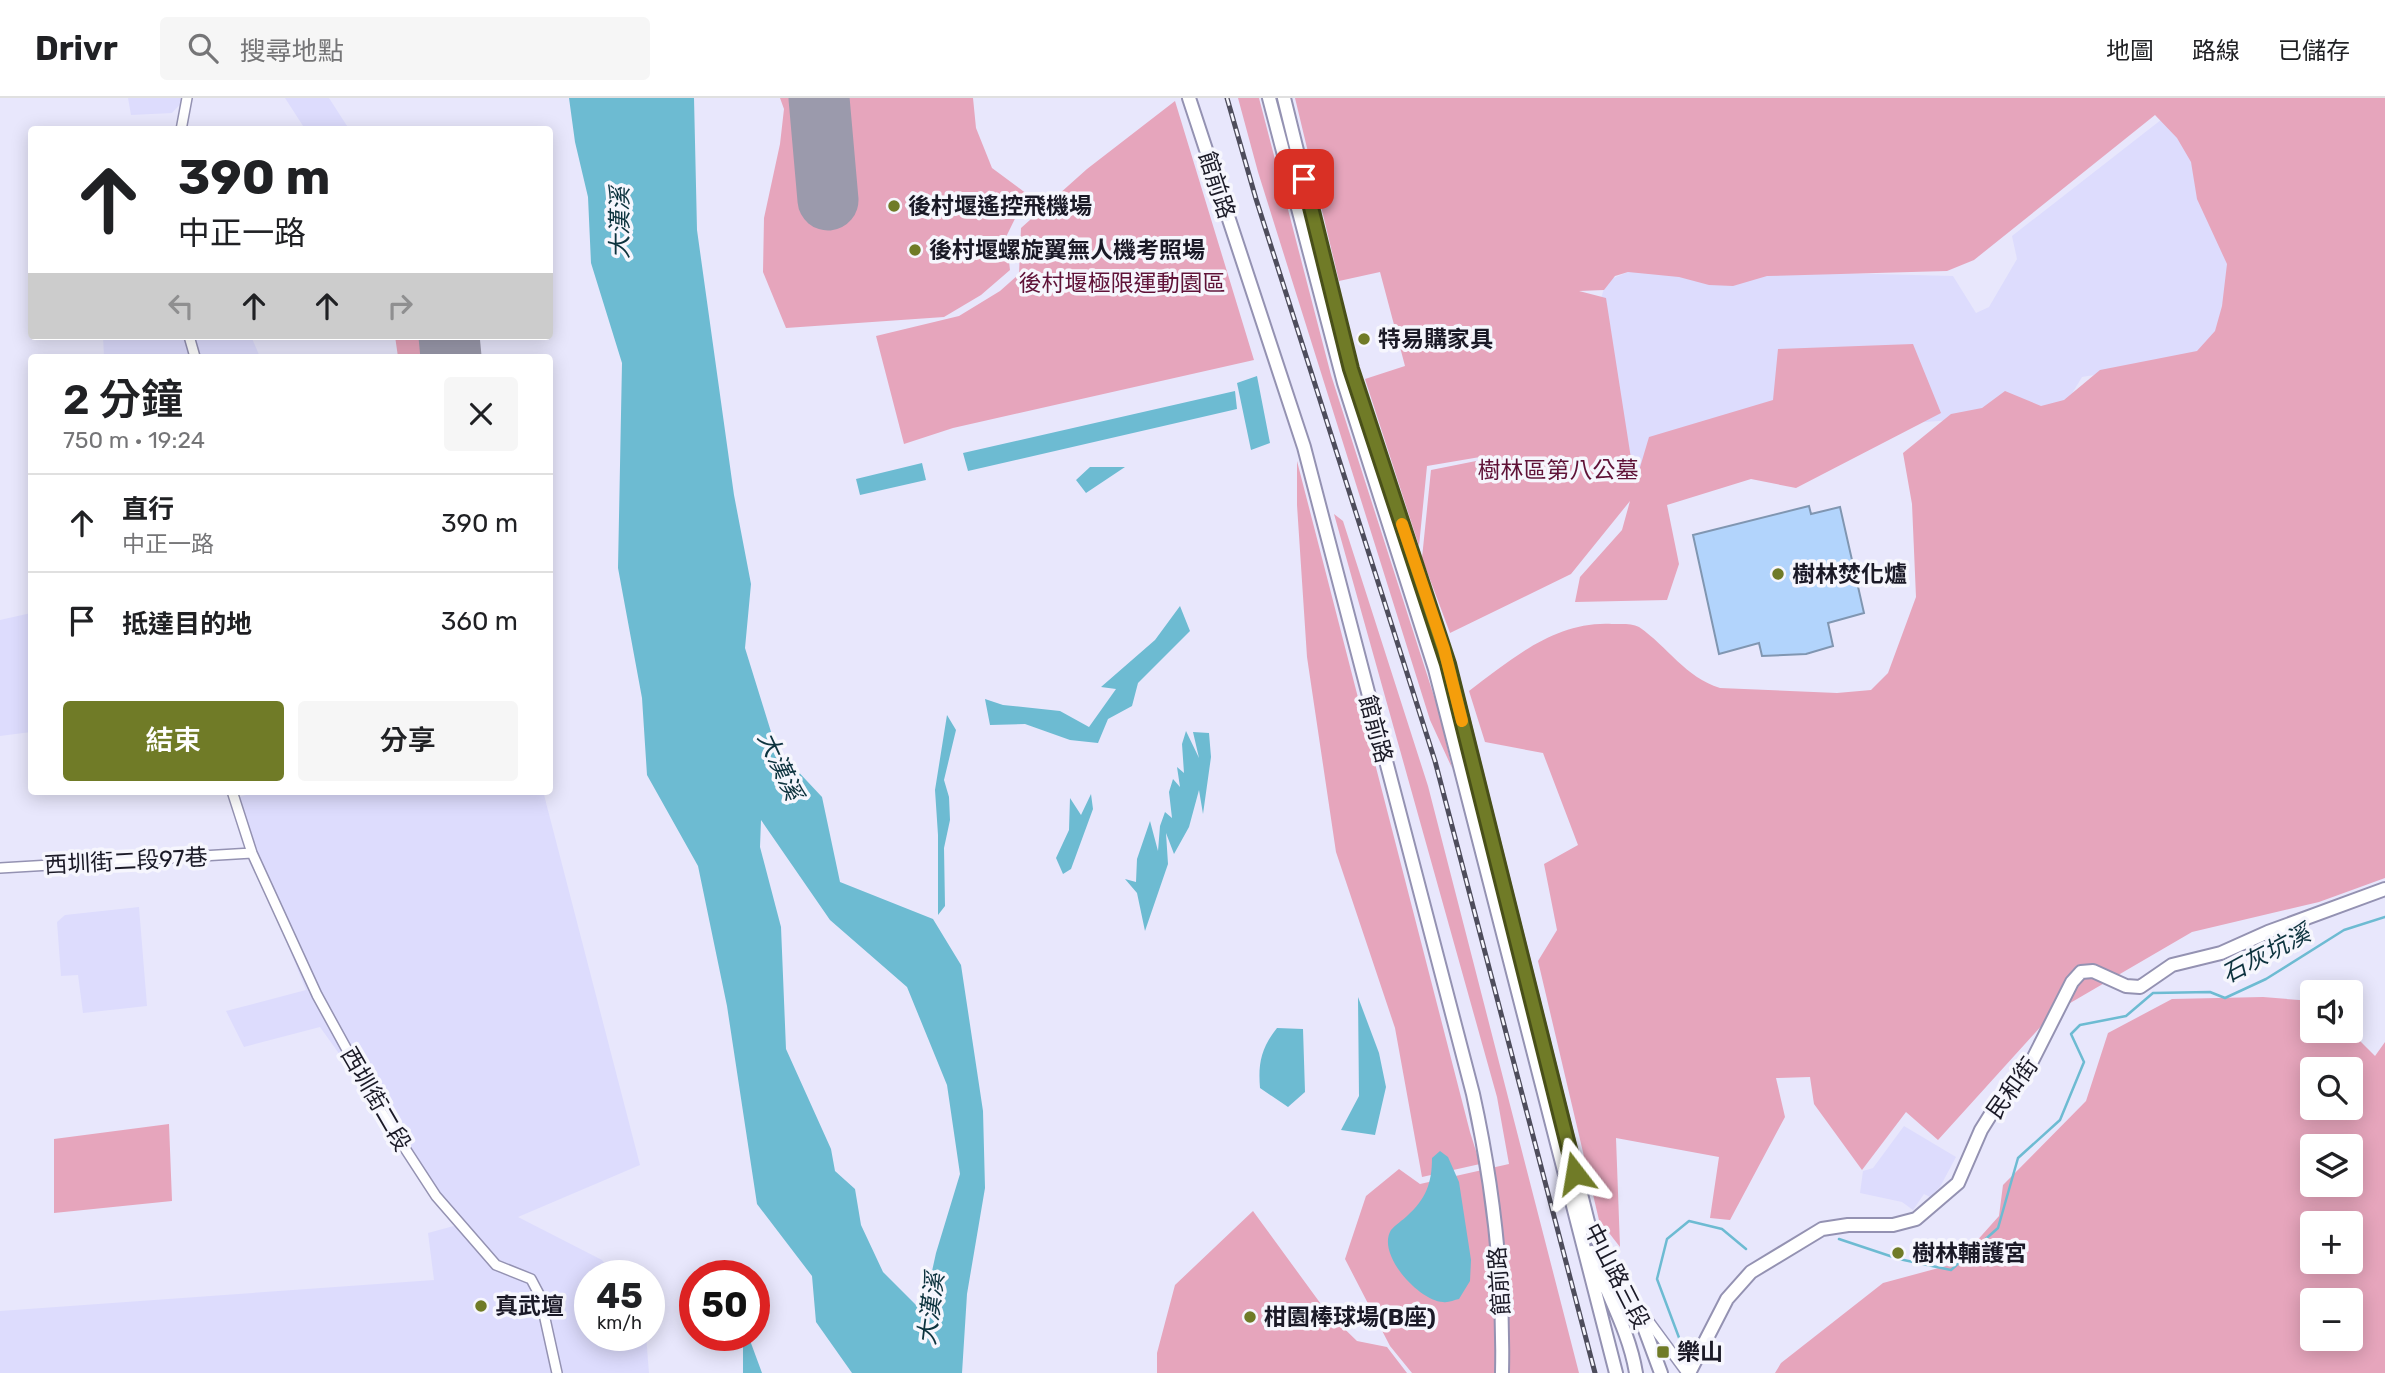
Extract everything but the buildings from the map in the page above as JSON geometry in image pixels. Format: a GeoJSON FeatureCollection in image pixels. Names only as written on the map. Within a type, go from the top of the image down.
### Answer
{"type":"FeatureCollection","features":[{"type":"Feature","properties":{"kind":"main road","name":"館前路"},"geometry":{"type":"LineString","coordinates":[[1189,98],[1304,447],[1474,1094],[1485,1146],[1498,1258],[1503,1334],[1502,1373]]}},
{"type":"Feature","properties":{"kind":"main road","name":"中山路三段"},"geometry":{"type":"LineString","coordinates":[[1269,98],[1344,383],[1435,669],[1585,1230],[1635,1303],[1661,1373]]}},
{"type":"Feature","properties":{"kind":"main road","name":"中山路三段"},"geometry":{"type":"LineString","coordinates":[[1283,98],[1351,369],[1444,649],[1585,1230],[1594,1291],[1616,1373]]}},
{"type":"Feature","properties":{"kind":"main road","name":"民和街"},"geometry":{"type":"LineString","coordinates":[[1688,1373],[1727,1298],[1751,1272],[1822,1229],[1848,1225],[1893,1225],[1916,1219],[1958,1182],[1992,1114],[2014,1091],[2039,1050],[2072,982],[2081,972],[2093,971],[2126,986],[2140,987],[2172,965],[2221,953],[2268,932],[2385,888]]}},
{"type":"Feature","properties":{"kind":"main road"},"geometry":{"type":"LineString","coordinates":[[1585,1230],[1603,1285],[1629,1340],[1636,1373]]}},
{"type":"Feature","properties":{"kind":"street"},"geometry":{"type":"LineString","coordinates":[[182,126],[187,98]]}},
{"type":"Feature","properties":{"kind":"street","name":"西圳街二段"},"geometry":{"type":"LineString","coordinates":[[233,795],[252,853],[317,995],[380,1110],[436,1196],[496,1265],[531,1279],[540,1296],[557,1373]]}},
{"type":"Feature","properties":{"kind":"street","name":"西圳街二段97巷"},"geometry":{"type":"LineString","coordinates":[[0,868],[252,853]]}},
{"type":"Feature","properties":{"kind":"street"},"geometry":{"type":"LineString","coordinates":[[1635,1303],[1688,1373]]}},
{"type":"Feature","properties":{"kind":"shaded area"},"geometry":{"type":"Polygon","coordinates":[[[128,98],[186,98],[172,113],[131,115],[128,98]]]}},
{"type":"Feature","properties":{"kind":"shaded area"},"geometry":{"type":"Polygon","coordinates":[[[285,98],[329,98],[347,126],[303,126],[285,98]]]}},
{"type":"Feature","properties":{"kind":"shaded area"},"geometry":{"type":"Polygon","coordinates":[[[2166,116],[2199,164],[2235,256],[2209,357],[2082,377],[2061,412],[1773,433],[1649,479],[1627,471],[1599,306],[1606,281],[1638,268],[1953,276],[1976,313],[1989,307],[2017,259],[2012,236],[2166,116]]]}},
{"type":"Feature","properties":{"kind":"shaded area"},"geometry":{"type":"Polygon","coordinates":[[[103,340],[253,340],[259,354],[104,354],[103,340]]]}},
{"type":"Feature","properties":{"kind":"shaded area"},"geometry":{"type":"Polygon","coordinates":[[[28,614],[28,732],[0,736],[0,620],[28,614]]]}},
{"type":"Feature","properties":{"kind":"shaded area"},"geometry":{"type":"Polygon","coordinates":[[[246,795],[544,795],[640,1165],[518,1217],[602,1260],[574,1260],[574,1351],[647,1351],[649,1373],[0,1373],[0,1311],[434,1280],[428,1233],[461,1224],[320,1027],[244,1047],[226,1011],[306,990],[229,800],[246,795]]]}},
{"type":"Feature","properties":{"kind":"shaded area"},"geometry":{"type":"Polygon","coordinates":[[[139,907],[147,1006],[83,1013],[78,975],[61,976],[57,922],[65,915],[139,907]]]}},
{"type":"Feature","properties":{"kind":"shaded area"},"geometry":{"type":"Polygon","coordinates":[[[1904,1126],[1956,1157],[1940,1187],[1930,1197],[1924,1194],[1913,1210],[1902,1202],[1860,1193],[1863,1171],[1873,1168],[1904,1126]]]}},
{"type":"Feature","properties":{"kind":"green space","name":"後村堰遙控飛機場"},"geometry":{"type":"Polygon","coordinates":[[[780,98],[973,98],[976,128],[992,168],[1027,194],[1006,237],[1010,270],[981,295],[944,317],[786,328],[763,272],[764,218],[780,144],[784,109],[780,98]]]}},
{"type":"Feature","properties":{"kind":"green space"},"geometry":{"type":"Polygon","coordinates":[[[1238,98],[1259,98],[1331,375],[1439,712],[1452,768],[1430,720],[1258,172],[1238,98]]]}},
{"type":"Feature","properties":{"kind":"green space","name":"樹林區第八公墓"},"geometry":{"type":"Polygon","coordinates":[[[1295,98],[2385,98],[2385,878],[2319,902],[2192,932],[2053,1013],[1938,1140],[1906,1112],[1862,1170],[1814,1104],[1810,1077],[1776,1078],[1785,1117],[1730,1220],[1710,1218],[1719,1157],[1616,1138],[1620,1247],[1599,1220],[1538,961],[1557,930],[1544,864],[1578,845],[1543,753],[1485,742],[1469,691],[1518,655],[1553,635],[1591,625],[1622,624],[1639,627],[1697,677],[1720,688],[1837,693],[1871,690],[1888,673],[1916,597],[1912,504],[1903,453],[1951,414],[1982,408],[2005,391],[2041,406],[2064,400],[2100,370],[2197,351],[2215,331],[2222,306],[2227,264],[2197,199],[2191,162],[2177,138],[2155,115],[1974,260],[1947,271],[1767,276],[1733,286],[1709,285],[1679,277],[1628,272],[1615,276],[1604,290],[1579,291],[1606,298],[1635,484],[1649,437],[1773,400],[1778,349],[1913,344],[1941,413],[1796,488],[1751,479],[1667,505],[1679,564],[1667,600],[1575,602],[1580,577],[1622,530],[1630,501],[1571,574],[1450,633],[1422,558],[1431,470],[1481,460],[1480,457],[1427,466],[1419,546],[1365,379],[1405,366],[1380,272],[1339,281],[1295,98]]]}},
{"type":"Feature","properties":{"kind":"green space","name":"後村堰極限運動園區"},"geometry":{"type":"Polygon","coordinates":[[[1175,101],[1254,360],[953,428],[904,444],[876,336],[959,316],[1000,291],[1019,274],[1021,228],[1087,169],[1175,101]]]}},
{"type":"Feature","properties":{"kind":"green space"},"geometry":{"type":"Polygon","coordinates":[[[396,340],[477,340],[479,354],[398,354],[396,340]]]}},
{"type":"Feature","properties":{"kind":"green space"},"geometry":{"type":"Polygon","coordinates":[[[1297,461],[1480,1164],[1422,1177],[1395,1028],[1336,852],[1307,657],[1297,505],[1297,461]]]}},
{"type":"Feature","properties":{"kind":"green space"},"geometry":{"type":"Polygon","coordinates":[[[1334,514],[1343,521],[1428,786],[1579,1373],[1412,1373],[1390,1346],[1345,1259],[1366,1196],[1399,1169],[1420,1184],[1509,1164],[1497,1097],[1334,514]]]}},
{"type":"Feature","properties":{"kind":"green space"},"geometry":{"type":"Polygon","coordinates":[[[2263,997],[2300,1000],[2300,1043],[2362,1043],[2375,1056],[2385,1042],[2385,1373],[1775,1373],[1781,1363],[1883,1283],[1957,1263],[1999,1216],[2003,1185],[2086,1101],[2108,1033],[2172,999],[2263,997]]]}},
{"type":"Feature","properties":{"kind":"green space"},"geometry":{"type":"Polygon","coordinates":[[[169,1124],[172,1201],[54,1213],[54,1139],[169,1124]]]}},
{"type":"Feature","properties":{"kind":"green space","name":"柑園棒球場(B座)"},"geometry":{"type":"Polygon","coordinates":[[[1253,1211],[1326,1311],[1357,1341],[1387,1347],[1407,1373],[1157,1373],[1157,1353],[1175,1285],[1253,1211]]]}},
{"type":"Feature","properties":{"kind":"water","name":"大漢溪"},"geometry":{"type":"Polygon","coordinates":[[[569,98],[694,98],[697,230],[734,495],[751,584],[745,648],[776,748],[822,797],[840,882],[933,919],[961,965],[983,1111],[985,1188],[967,1294],[962,1373],[852,1373],[816,1322],[812,1276],[757,1204],[727,1006],[698,866],[647,775],[642,698],[618,568],[622,363],[591,263],[588,197],[575,142],[569,98]],[[761,820],[760,847],[781,927],[786,1049],[831,1149],[835,1171],[855,1189],[861,1225],[883,1272],[923,1312],[936,1253],[960,1174],[947,1085],[907,987],[830,920],[761,820]]]}},
{"type":"Feature","properties":{"kind":"water"},"geometry":{"type":"Polygon","coordinates":[[[1257,376],[1270,443],[1251,450],[1237,383],[1257,376]]]}},
{"type":"Feature","properties":{"kind":"water"},"geometry":{"type":"Polygon","coordinates":[[[1235,391],[1237,409],[968,471],[963,453],[1235,391]]]}},
{"type":"Feature","properties":{"kind":"water"},"geometry":{"type":"Polygon","coordinates":[[[922,463],[926,480],[860,495],[856,479],[922,463]]]}},
{"type":"Feature","properties":{"kind":"water"},"geometry":{"type":"Polygon","coordinates":[[[1090,467],[1125,467],[1086,493],[1076,480],[1090,467]]]}},
{"type":"Feature","properties":{"kind":"water"},"geometry":{"type":"Polygon","coordinates":[[[1180,606],[1190,631],[1138,683],[1132,706],[1108,719],[1098,743],[1070,740],[1025,724],[990,725],[985,699],[1003,705],[1060,711],[1089,727],[1116,689],[1101,687],[1155,640],[1180,606]]]}},
{"type":"Feature","properties":{"kind":"water"},"geometry":{"type":"Polygon","coordinates":[[[947,715],[956,730],[944,780],[949,797],[950,820],[944,848],[945,906],[938,915],[935,790],[947,715]]]}},
{"type":"Feature","properties":{"kind":"water"},"geometry":{"type":"Polygon","coordinates":[[[1186,731],[1199,758],[1193,732],[1209,733],[1211,757],[1203,814],[1199,790],[1189,827],[1174,854],[1166,833],[1168,864],[1145,931],[1137,893],[1125,879],[1136,882],[1137,859],[1150,821],[1158,851],[1160,826],[1165,812],[1172,818],[1169,792],[1173,779],[1180,787],[1177,767],[1184,773],[1182,744],[1186,731]]]}},
{"type":"Feature","properties":{"kind":"water"},"geometry":{"type":"Polygon","coordinates":[[[1091,794],[1093,809],[1071,869],[1063,874],[1056,858],[1069,830],[1070,798],[1081,815],[1091,794]]]}},
{"type":"Feature","properties":{"kind":"water"},"geometry":{"type":"Polygon","coordinates":[[[1358,997],[1379,1053],[1386,1087],[1375,1135],[1341,1130],[1359,1096],[1358,997]]]}},
{"type":"Feature","properties":{"kind":"water"},"geometry":{"type":"Polygon","coordinates":[[[1277,1028],[1303,1029],[1305,1092],[1288,1107],[1260,1088],[1262,1057],[1267,1042],[1277,1028]]]}},
{"type":"Feature","properties":{"kind":"water"},"geometry":{"type":"Polygon","coordinates":[[[1440,1151],[1448,1157],[1459,1182],[1471,1260],[1470,1281],[1459,1299],[1445,1302],[1433,1300],[1423,1294],[1402,1275],[1389,1251],[1388,1240],[1391,1230],[1414,1210],[1423,1197],[1431,1175],[1432,1158],[1440,1151]]]}},
{"type":"Feature","properties":{"kind":"water"},"geometry":{"type":"Polygon","coordinates":[[[743,1351],[754,1351],[762,1373],[743,1373],[743,1351]]]}},
{"type":"Feature","properties":{"kind":"waterway","name":"石灰坑溪"},"geometry":{"type":"LineString","coordinates":[[1839,1239],[1899,1259],[1951,1270],[1998,1228],[2018,1158],[2060,1120],[2084,1062],[2071,1034],[2080,1025],[2126,1016],[2153,993],[2210,992],[2225,998],[2266,979],[2344,930],[2385,917]]}},
{"type":"Feature","properties":{"kind":"waterway","name":"石灰坑溪"},"geometry":{"type":"LineString","coordinates":[[1684,1351],[1657,1279],[1667,1239],[1689,1221],[1722,1229],[1746,1249]]}},
{"type":"Feature","properties":{"kind":"runway"},"geometry":{"type":"LineString","coordinates":[[819,98],[828,200]]}},
{"type":"Feature","properties":{"kind":"runway"},"geometry":{"type":"LineString","coordinates":[[449,340],[451,354]]}},
{"type":"Feature","properties":{"kind":"railway"},"geometry":{"type":"LineString","coordinates":[[1227,98],[1256,199],[1435,761],[1595,1373]]}},
{"type":"Feature","properties":{"kind":"slow traffic"},"geometry":{"type":"LineString","coordinates":[[1402,524],[1444,649],[1462,721]]}},
{"type":"Feature","properties":{"kind":"place","name":"後村堰遙控飛機場"},"geometry":{"type":"Point","coordinates":[894,206]}},
{"type":"Feature","properties":{"kind":"place","name":"後村堰螺旋翼無人機考照場"},"geometry":{"type":"Point","coordinates":[915,250]}},
{"type":"Feature","properties":{"kind":"place","name":"特易購家具"},"geometry":{"type":"Point","coordinates":[1364,339]}},
{"type":"Feature","properties":{"kind":"place","name":"樹林焚化爐"},"geometry":{"type":"Point","coordinates":[1778,574]}},
{"type":"Feature","properties":{"kind":"place","name":"樹林輔護宮"},"geometry":{"type":"Point","coordinates":[1898,1253]}},
{"type":"Feature","properties":{"kind":"place","name":"真武壇"},"geometry":{"type":"Point","coordinates":[481,1306]}},
{"type":"Feature","properties":{"kind":"place","name":"柑園棒球場(B座)"},"geometry":{"type":"Point","coordinates":[1250,1317]}},
{"type":"Feature","properties":{"kind":"place","name":"樂山"},"geometry":{"type":"Point","coordinates":[1663,1352]}},
{"type":"Feature","properties":{"kind":"route"},"geometry":{"type":"LineString","coordinates":[[1304,179],[1351,369],[1444,649],[1575,1173]]}}]}
